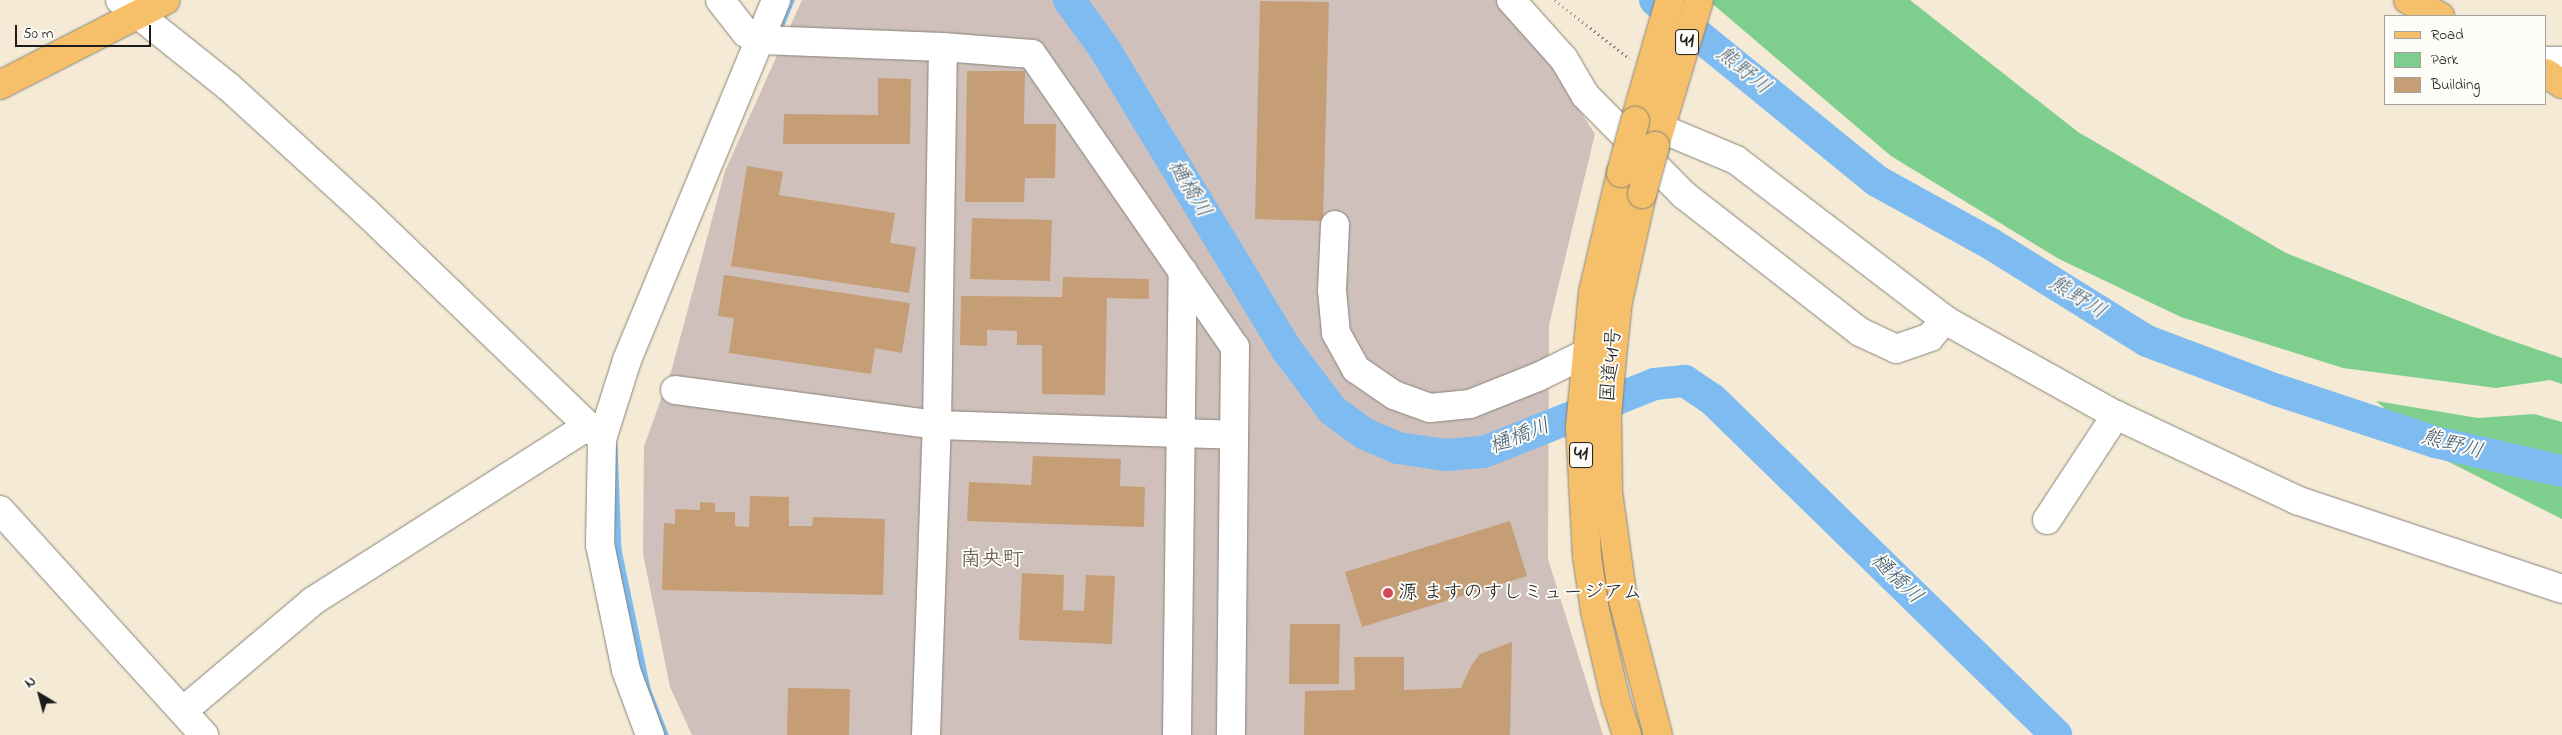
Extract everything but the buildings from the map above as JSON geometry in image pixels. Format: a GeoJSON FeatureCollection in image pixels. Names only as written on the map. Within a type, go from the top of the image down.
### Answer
{"type":"FeatureCollection","features":[{"type":"Feature","properties":{"kind":"main road"},"geometry":{"type":"LineString","coordinates":[[0,85],[129,7],[166,0]]}},
{"type":"Feature","properties":{"kind":"main road","name":"国道41号"},"geometry":{"type":"LineString","coordinates":[[1658,735],[1623,600],[1608,492],[1607,416],[1618,301],[1642,194],[1650,132],[1651,64],[1670,0]]}},
{"type":"Feature","properties":{"kind":"main road","name":"国道41号"},"geometry":{"type":"LineString","coordinates":[[1628,735],[1616,701],[1595,611],[1587,556],[1580,427],[1585,354],[1593,292],[1621,173],[1650,132],[1674,84],[1699,0]]}},
{"type":"Feature","properties":{"kind":"main road"},"geometry":{"type":"LineString","coordinates":[[2408,0],[2438,15]]}},
{"type":"Feature","properties":{"kind":"main road"},"geometry":{"type":"LineString","coordinates":[[2547,74],[2562,84]]}},
{"type":"Feature","properties":{"kind":"street"},"geometry":{"type":"LineString","coordinates":[[720,0],[746,33],[760,40],[943,47],[1032,54],[1183,271],[1235,348],[1231,735]]}},
{"type":"Feature","properties":{"kind":"street"},"geometry":{"type":"LineString","coordinates":[[650,735],[626,670],[600,546],[595,432],[776,0]]}},
{"type":"Feature","properties":{"kind":"street"},"geometry":{"type":"LineString","coordinates":[[1511,0],[1564,59],[1585,96],[1684,195],[1860,332],[1896,349],[1930,337],[1945,320]]}},
{"type":"Feature","properties":{"kind":"street"},"geometry":{"type":"LineString","coordinates":[[129,7],[229,87],[365,211],[595,432]]}},
{"type":"Feature","properties":{"kind":"street"},"geometry":{"type":"LineString","coordinates":[[926,735],[937,424],[943,47]]}},
{"type":"Feature","properties":{"kind":"street"},"geometry":{"type":"LineString","coordinates":[[2547,61],[2562,61]]}},
{"type":"Feature","properties":{"kind":"street"},"geometry":{"type":"LineString","coordinates":[[1650,132],[1736,160],[1945,320],[2116,415],[2299,500],[2562,589]]}},
{"type":"Feature","properties":{"kind":"street"},"geometry":{"type":"LineString","coordinates":[[1335,226],[1332,290],[1336,333],[1356,369],[1394,395],[1430,408],[1470,404],[1538,377],[1585,354]]}},
{"type":"Feature","properties":{"kind":"street"},"geometry":{"type":"LineString","coordinates":[[1177,735],[1183,271]]}},
{"type":"Feature","properties":{"kind":"street"},"geometry":{"type":"LineString","coordinates":[[675,390],[937,424],[1182,435],[1234,435]]}},
{"type":"Feature","properties":{"kind":"street"},"geometry":{"type":"LineString","coordinates":[[2047,520],[2116,415]]}},
{"type":"Feature","properties":{"kind":"street"},"geometry":{"type":"LineString","coordinates":[[183,711],[313,601],[595,432]]}},
{"type":"Feature","properties":{"kind":"street"},"geometry":{"type":"LineString","coordinates":[[0,510],[204,735]]}},
{"type":"Feature","properties":{"kind":"path"},"geometry":{"type":"LineString","coordinates":[[1555,0],[1651,64]]}},
{"type":"Feature","properties":{"kind":"shaded area"},"geometry":{"type":"Polygon","coordinates":[[[802,0],[1498,0],[1537,44],[1595,134],[1549,325],[1548,559],[1603,735],[692,735],[670,687],[643,554],[644,446],[671,372],[725,171],[802,0]]]}},
{"type":"Feature","properties":{"kind":"green space"},"geometry":{"type":"Polygon","coordinates":[[[1708,0],[1910,0],[2078,132],[2286,253],[2495,335],[2562,358],[2562,384],[2550,380],[2496,388],[2343,368],[2181,317],[2059,259],[1891,156],[1708,0]]]}},
{"type":"Feature","properties":{"kind":"green space"},"geometry":{"type":"Polygon","coordinates":[[[2376,401],[2478,418],[2534,414],[2562,422],[2562,519],[2447,461],[2376,401]]]}},
{"type":"Feature","properties":{"kind":"waterway"},"geometry":{"type":"LineString","coordinates":[[778,34],[792,0]]}},
{"type":"Feature","properties":{"kind":"waterway","name":"樋橋川"},"geometry":{"type":"LineString","coordinates":[[1069,0],[1104,48],[1287,350],[1332,410],[1365,434],[1398,448],[1446,455],[1484,452],[1655,384],[1685,381],[1712,399],[2056,735]]}},
{"type":"Feature","properties":{"kind":"waterway","name":"熊野川"},"geometry":{"type":"LineString","coordinates":[[1655,0],[1877,181],[1991,244],[2147,341],[2277,390],[2435,442],[2562,471]]}},
{"type":"Feature","properties":{"kind":"waterway"},"geometry":{"type":"LineString","coordinates":[[615,446],[619,550],[648,689],[666,735]]}},
{"type":"Feature","properties":{"kind":"place","name":"源 ますのすしミュージアム"},"geometry":{"type":"Point","coordinates":[1388,593]}},
{"type":"Feature","properties":{"kind":"district","name":"南央町"},"geometry":{"type":"Point","coordinates":[992,560]}}]}
